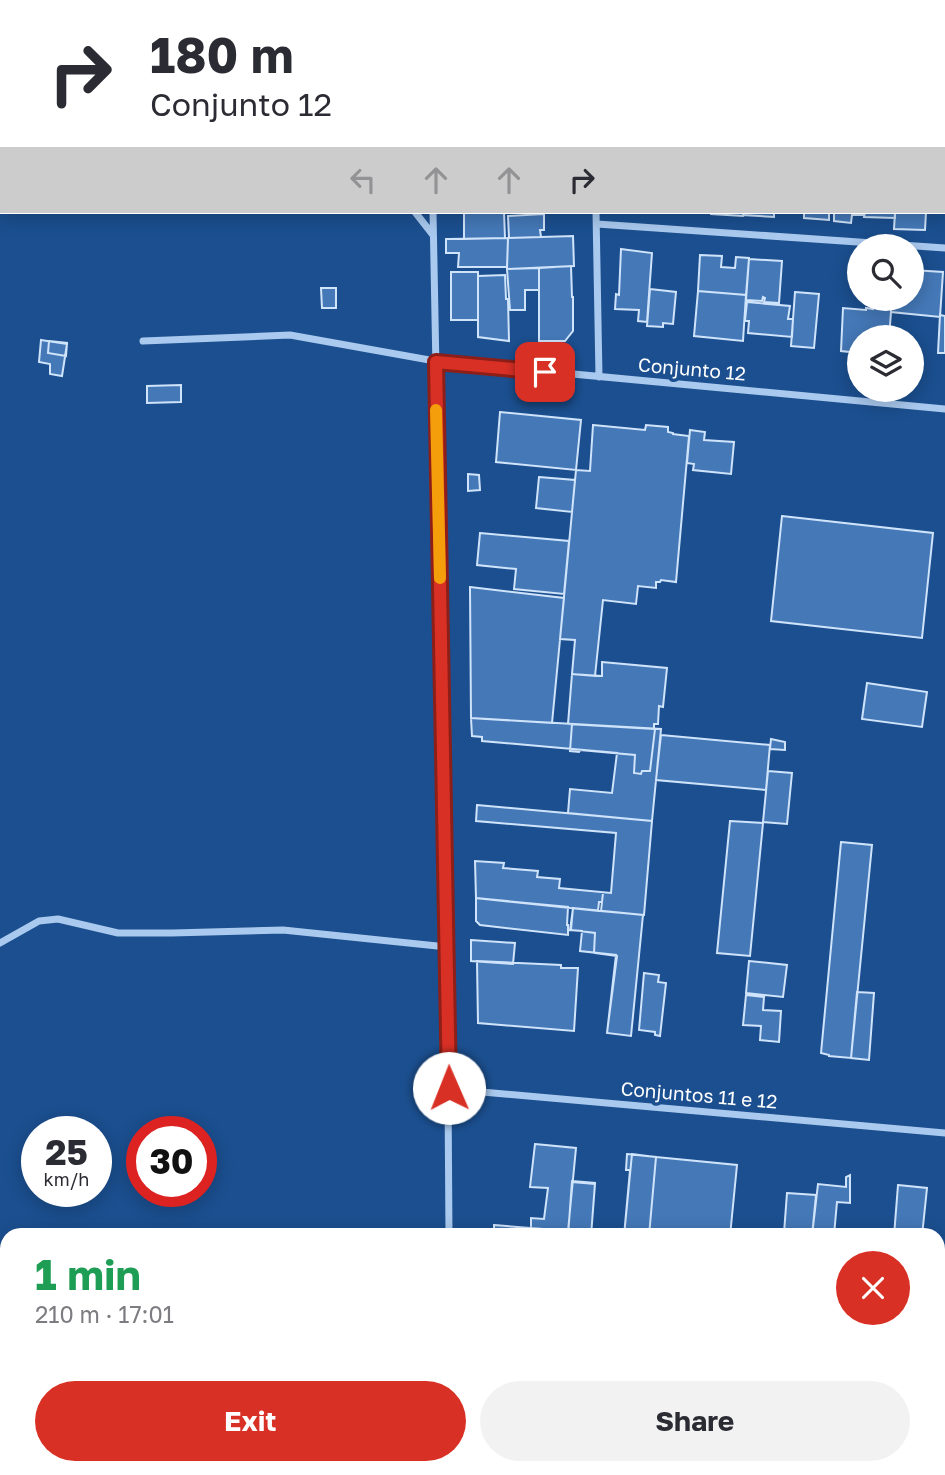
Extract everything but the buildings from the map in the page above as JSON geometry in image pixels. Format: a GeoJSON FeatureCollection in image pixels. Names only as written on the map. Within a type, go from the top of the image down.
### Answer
{"type":"FeatureCollection","features":[{"type":"Feature","properties":{"kind":"street"},"geometry":{"type":"LineString","coordinates":[[417,214],[433,235]]}},
{"type":"Feature","properties":{"kind":"street"},"geometry":{"type":"LineString","coordinates":[[432,214],[447,947],[449,1228]]}},
{"type":"Feature","properties":{"kind":"street"},"geometry":{"type":"LineString","coordinates":[[596,214],[599,377]]}},
{"type":"Feature","properties":{"kind":"street"},"geometry":{"type":"LineString","coordinates":[[597,224],[945,248]]}},
{"type":"Feature","properties":{"kind":"street","name":"Conjunto 12"},"geometry":{"type":"LineString","coordinates":[[144,341],[290,335],[436,362],[945,409]]}},
{"type":"Feature","properties":{"kind":"street"},"geometry":{"type":"LineString","coordinates":[[0,943],[39,921],[58,919],[118,933],[283,930],[447,947]]}},
{"type":"Feature","properties":{"kind":"street","name":"Conjuntos 11 e 12"},"geometry":{"type":"LineString","coordinates":[[449,1088],[945,1133]]}},
{"type":"Feature","properties":{"kind":"slow traffic"},"geometry":{"type":"LineString","coordinates":[[436,410],[440,578]]}},
{"type":"Feature","properties":{"kind":"route"},"geometry":{"type":"LineString","coordinates":[[449,1088],[436,362],[545,372]]}}]}
